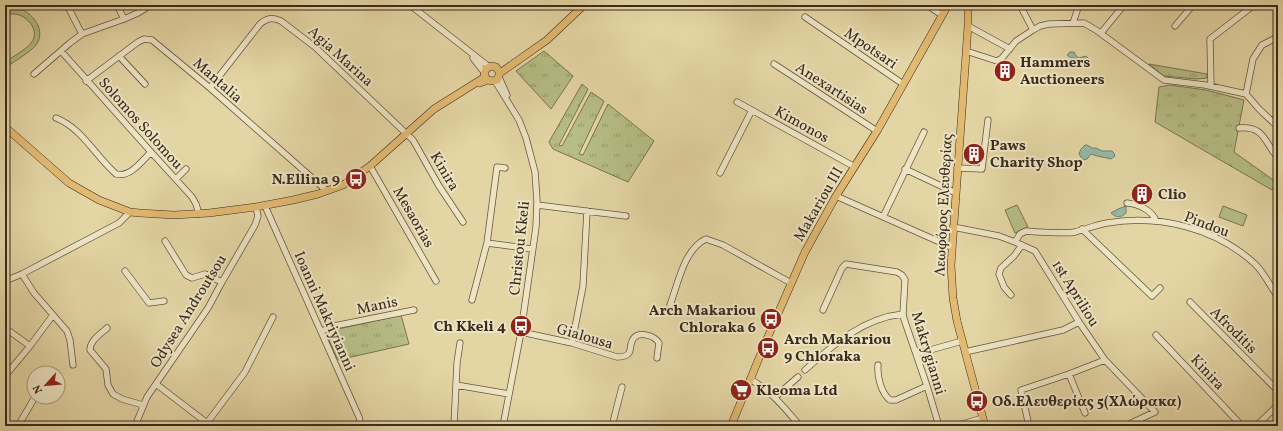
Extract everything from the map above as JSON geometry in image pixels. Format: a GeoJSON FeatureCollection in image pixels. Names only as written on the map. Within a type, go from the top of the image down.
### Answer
{"type":"FeatureCollection","features":[{"type":"Feature","properties":{"kind":"main road"},"geometry":{"type":"LineString","coordinates":[[5,127],[56,172],[79,189],[99,200],[130,212],[162,215],[198,214],[265,206],[304,198],[343,185],[370,166],[434,109],[492,73],[524,56],[547,40],[584,5]]}},
{"type":"Feature","properties":{"kind":"main road","name":"Makariou III"},"geometry":{"type":"LineString","coordinates":[[731,426],[805,252],[836,196],[877,131],[948,5]]}},
{"type":"Feature","properties":{"kind":"main road","name":"Λεωφόρος Ελευθερίας"},"geometry":{"type":"LineString","coordinates":[[968,5],[968,26],[951,247],[951,265],[953,298],[962,341],[985,426]]}},
{"type":"Feature","properties":{"kind":"street"},"geometry":{"type":"LineString","coordinates":[[67,5],[82,34]]}},
{"type":"Feature","properties":{"kind":"street"},"geometry":{"type":"LineString","coordinates":[[117,5],[124,19]]}},
{"type":"Feature","properties":{"kind":"street"},"geometry":{"type":"LineString","coordinates":[[34,74],[82,34],[124,19],[151,5]]}},
{"type":"Feature","properties":{"kind":"street","name":"Christou Kkeli"},"geometry":{"type":"LineString","coordinates":[[410,5],[466,49],[492,73],[519,120],[534,166],[537,205],[532,249],[521,332],[503,426]]}},
{"type":"Feature","properties":{"kind":"street"},"geometry":{"type":"LineString","coordinates":[[927,5],[942,15]]}},
{"type":"Feature","properties":{"kind":"street"},"geometry":{"type":"LineString","coordinates":[[1020,5],[1032,30]]}},
{"type":"Feature","properties":{"kind":"street"},"geometry":{"type":"LineString","coordinates":[[1073,23],[1079,5]]}},
{"type":"Feature","properties":{"kind":"street"},"geometry":{"type":"LineString","coordinates":[[1101,34],[1124,5]]}},
{"type":"Feature","properties":{"kind":"street"},"geometry":{"type":"LineString","coordinates":[[1175,26],[1193,5]]}},
{"type":"Feature","properties":{"kind":"street"},"geometry":{"type":"LineString","coordinates":[[1210,86],[1210,39],[1254,5]]}},
{"type":"Feature","properties":{"kind":"street","name":"Agia Marina"},"geometry":{"type":"LineString","coordinates":[[210,88],[260,24],[266,19],[276,18],[291,27],[315,47],[407,134]]}},
{"type":"Feature","properties":{"kind":"street","name":"Mpotsari"},"geometry":{"type":"LineString","coordinates":[[806,18],[903,84]]}},
{"type":"Feature","properties":{"kind":"street"},"geometry":{"type":"LineString","coordinates":[[966,51],[997,61],[1002,58],[1016,40],[1032,30],[1044,25],[1084,23],[1089,25],[1164,80],[1210,86],[1246,94],[1278,127]]}},
{"type":"Feature","properties":{"kind":"street"},"geometry":{"type":"LineString","coordinates":[[968,26],[1010,49]]}},
{"type":"Feature","properties":{"kind":"street"},"geometry":{"type":"LineString","coordinates":[[1246,94],[1253,59],[1262,45],[1278,37]]}},
{"type":"Feature","properties":{"kind":"street","name":"Mantalia"},"geometry":{"type":"LineString","coordinates":[[86,81],[141,40],[152,40],[210,88],[326,191]]}},
{"type":"Feature","properties":{"kind":"street","name":"Solomos Solomou"},"geometry":{"type":"LineString","coordinates":[[61,51],[86,81],[192,197],[196,204],[198,214]]}},
{"type":"Feature","properties":{"kind":"street"},"geometry":{"type":"LineString","coordinates":[[119,56],[146,84]]}},
{"type":"Feature","properties":{"kind":"street","name":"Anexartisias"},"geometry":{"type":"LineString","coordinates":[[774,64],[877,131]]}},
{"type":"Feature","properties":{"kind":"street","name":"Kimonos"},"geometry":{"type":"LineString","coordinates":[[737,102],[854,167]]}},
{"type":"Feature","properties":{"kind":"street"},"geometry":{"type":"LineString","coordinates":[[720,173],[752,110]]}},
{"type":"Feature","properties":{"kind":"street"},"geometry":{"type":"LineString","coordinates":[[56,118],[63,120],[75,130],[116,174],[120,175],[128,173],[150,152]]}},
{"type":"Feature","properties":{"kind":"street"},"geometry":{"type":"LineString","coordinates":[[957,168],[982,169],[988,120]]}},
{"type":"Feature","properties":{"kind":"street"},"geometry":{"type":"LineString","coordinates":[[1239,128],[1259,131],[1278,158]]}},
{"type":"Feature","properties":{"kind":"street"},"geometry":{"type":"LineString","coordinates":[[882,216],[924,132]]}},
{"type":"Feature","properties":{"kind":"street","name":"Kinira"},"geometry":{"type":"LineString","coordinates":[[407,134],[463,222]]}},
{"type":"Feature","properties":{"kind":"street","name":"Mesaorias"},"geometry":{"type":"LineString","coordinates":[[370,166],[436,281]]}},
{"type":"Feature","properties":{"kind":"street"},"geometry":{"type":"LineString","coordinates":[[472,300],[487,243],[497,167],[505,168]]}},
{"type":"Feature","properties":{"kind":"street"},"geometry":{"type":"LineString","coordinates":[[176,179],[186,169]]}},
{"type":"Feature","properties":{"kind":"street"},"geometry":{"type":"LineString","coordinates":[[905,169],[956,193]]}},
{"type":"Feature","properties":{"kind":"street"},"geometry":{"type":"LineString","coordinates":[[836,196],[951,247]]}},
{"type":"Feature","properties":{"kind":"street"},"geometry":{"type":"LineString","coordinates":[[1127,203],[1135,204],[1145,209],[1154,216],[1156,221]]}},
{"type":"Feature","properties":{"kind":"street"},"geometry":{"type":"LineString","coordinates":[[537,205],[626,216]]}},
{"type":"Feature","properties":{"kind":"street","name":"Ioanni Makriyianni"},"geometry":{"type":"LineString","coordinates":[[265,206],[322,331],[359,417],[361,426]]}},
{"type":"Feature","properties":{"kind":"street","name":"Odysea Androutsou"},"geometry":{"type":"LineString","coordinates":[[135,426],[143,405],[200,320],[258,220],[256,207]]}},
{"type":"Feature","properties":{"kind":"street"},"geometry":{"type":"LineString","coordinates":[[572,343],[582,286],[588,211]]}},
{"type":"Feature","properties":{"kind":"street"},"geometry":{"type":"LineString","coordinates":[[5,282],[119,223],[130,212]]}},
{"type":"Feature","properties":{"kind":"street","name":"Pindou"},"geometry":{"type":"LineString","coordinates":[[1016,242],[1020,234],[1026,231],[1074,232],[1100,224],[1122,221],[1156,221],[1181,225],[1230,245],[1259,269],[1278,296]]}},
{"type":"Feature","properties":{"kind":"street","name":"1st Apriliou"},"geometry":{"type":"LineString","coordinates":[[953,227],[988,233],[1016,242],[1032,249],[1038,254],[1079,322],[1105,360],[1155,412],[1125,426]]}},
{"type":"Feature","properties":{"kind":"street"},"geometry":{"type":"LineString","coordinates":[[1082,229],[1152,296],[1160,288]]}},
{"type":"Feature","properties":{"kind":"street"},"geometry":{"type":"LineString","coordinates":[[670,305],[678,283],[681,269],[697,244],[706,239],[723,245],[791,283]]}},
{"type":"Feature","properties":{"kind":"street"},"geometry":{"type":"LineString","coordinates":[[165,241],[186,275],[192,278],[205,274],[222,282]]}},
{"type":"Feature","properties":{"kind":"street"},"geometry":{"type":"LineString","coordinates":[[487,243],[532,249]]}},
{"type":"Feature","properties":{"kind":"street"},"geometry":{"type":"LineString","coordinates":[[1011,295],[1004,287],[999,274],[1002,267],[1014,256],[1022,245]]}},
{"type":"Feature","properties":{"kind":"street","name":"Makrygianni"},"geometry":{"type":"LineString","coordinates":[[823,310],[842,268],[849,264],[897,272],[902,275],[905,280],[903,314],[939,426]]}},
{"type":"Feature","properties":{"kind":"street"},"geometry":{"type":"LineString","coordinates":[[125,271],[149,303],[164,301]]}},
{"type":"Feature","properties":{"kind":"street"},"geometry":{"type":"LineString","coordinates":[[22,274],[34,293],[69,335],[73,365]]}},
{"type":"Feature","properties":{"kind":"street","name":"Afroditis"},"geometry":{"type":"LineString","coordinates":[[1190,302],[1278,391]]}},
{"type":"Feature","properties":{"kind":"street","name":"Manis"},"geometry":{"type":"LineString","coordinates":[[322,331],[334,326],[414,310]]}},
{"type":"Feature","properties":{"kind":"street"},"geometry":{"type":"LineString","coordinates":[[804,370],[847,335],[880,319],[903,314]]}},
{"type":"Feature","properties":{"kind":"street"},"geometry":{"type":"LineString","coordinates":[[5,376],[53,315]]}},
{"type":"Feature","properties":{"kind":"street"},"geometry":{"type":"LineString","coordinates":[[156,384],[207,423],[245,372],[273,317]]}},
{"type":"Feature","properties":{"kind":"street"},"geometry":{"type":"LineString","coordinates":[[965,352],[1063,330],[1079,322]]}},
{"type":"Feature","properties":{"kind":"street"},"geometry":{"type":"LineString","coordinates":[[5,328],[30,346]]}},
{"type":"Feature","properties":{"kind":"street"},"geometry":{"type":"LineString","coordinates":[[108,328],[93,341],[90,350],[106,370],[108,385],[114,394],[122,399],[143,405]]}},
{"type":"Feature","properties":{"kind":"street","name":"Gialousa"},"geometry":{"type":"LineString","coordinates":[[521,332],[572,343],[617,357],[627,355],[634,338],[639,335],[654,337],[660,346],[657,358]]}},
{"type":"Feature","properties":{"kind":"street","name":"Kinira"},"geometry":{"type":"LineString","coordinates":[[1156,335],[1242,426]]}},
{"type":"Feature","properties":{"kind":"street"},"geometry":{"type":"LineString","coordinates":[[916,354],[962,341]]}},
{"type":"Feature","properties":{"kind":"street"},"geometry":{"type":"LineString","coordinates":[[454,426],[460,343]]}},
{"type":"Feature","properties":{"kind":"street"},"geometry":{"type":"LineString","coordinates":[[1029,426],[1021,390],[1105,360]]}},
{"type":"Feature","properties":{"kind":"street"},"geometry":{"type":"LineString","coordinates":[[878,365],[880,382],[890,400],[896,400],[927,386]]}},
{"type":"Feature","properties":{"kind":"street"},"geometry":{"type":"LineString","coordinates":[[1069,374],[1085,413]]}},
{"type":"Feature","properties":{"kind":"street"},"geometry":{"type":"LineString","coordinates":[[775,397],[798,377]]}},
{"type":"Feature","properties":{"kind":"street"},"geometry":{"type":"LineString","coordinates":[[750,379],[763,386],[775,397],[800,426]]}},
{"type":"Feature","properties":{"kind":"street"},"geometry":{"type":"LineString","coordinates":[[456,385],[509,394]]}},
{"type":"Feature","properties":{"kind":"street"},"geometry":{"type":"LineString","coordinates":[[612,426],[622,387]]}},
{"type":"Feature","properties":{"kind":"street"},"geometry":{"type":"LineString","coordinates":[[18,426],[30,405]]}},
{"type":"Feature","properties":{"kind":"street"},"geometry":{"type":"LineString","coordinates":[[1256,426],[1278,405]]}},
{"type":"Feature","properties":{"kind":"street"},"geometry":{"type":"LineString","coordinates":[[955,426],[983,418]]}},
{"type":"Feature","properties":{"kind":"green space"},"geometry":{"type":"Polygon","coordinates":[[[10,5],[22,5],[18,8],[28,13],[33,18],[39,28],[40,33],[39,39],[34,48],[5,68],[5,62],[26,48],[34,37],[32,26],[23,17],[18,14],[5,16],[5,8],[10,5]]]}},
{"type":"Feature","properties":{"kind":"green space"},"geometry":{"type":"Polygon","coordinates":[[[544,51],[573,76],[551,109],[516,71],[544,51]]]}},
{"type":"Feature","properties":{"kind":"green space"},"geometry":{"type":"Polygon","coordinates":[[[1149,64],[1207,74],[1207,78],[1196,79],[1164,76],[1149,64]]]}},
{"type":"Feature","properties":{"kind":"green space"},"geometry":{"type":"Polygon","coordinates":[[[582,84],[588,89],[559,145],[562,146],[591,92],[604,101],[579,154],[583,155],[608,104],[654,141],[628,182],[553,149],[549,142],[582,84]]]}},
{"type":"Feature","properties":{"kind":"green space"},"geometry":{"type":"Polygon","coordinates":[[[1170,85],[1206,90],[1244,100],[1234,152],[1276,182],[1272,190],[1155,122],[1159,87],[1170,85]]]}},
{"type":"Feature","properties":{"kind":"green space"},"geometry":{"type":"Polygon","coordinates":[[[1017,205],[1028,227],[1015,233],[1005,210],[1017,205]]]}},
{"type":"Feature","properties":{"kind":"green space"},"geometry":{"type":"Polygon","coordinates":[[[1223,206],[1247,215],[1243,226],[1219,217],[1223,206]]]}},
{"type":"Feature","properties":{"kind":"green space"},"geometry":{"type":"Polygon","coordinates":[[[401,315],[409,344],[338,360],[325,332],[401,315]]]}},
{"type":"Feature","properties":{"kind":"shaded area"},"geometry":{"type":"Polygon","coordinates":[[[1070,52],[1074,52],[1079,58],[1086,56],[1091,61],[1090,66],[1086,66],[1080,60],[1069,57],[1067,55],[1070,52]]]}},
{"type":"Feature","properties":{"kind":"shaded area"},"geometry":{"type":"Polygon","coordinates":[[[1085,145],[1102,151],[1112,151],[1115,156],[1111,159],[1091,154],[1087,159],[1083,160],[1079,154],[1085,145]]]}},
{"type":"Feature","properties":{"kind":"shaded area"},"geometry":{"type":"Polygon","coordinates":[[[1126,206],[1126,213],[1122,216],[1117,217],[1111,213],[1118,209],[1126,206]]]}},
{"type":"Feature","properties":{"kind":"place","name":"Hammers Auctioneers"},"geometry":{"type":"Point","coordinates":[1005,71]}},
{"type":"Feature","properties":{"kind":"place","name":"Paws Charity Shop"},"geometry":{"type":"Point","coordinates":[974,154]}},
{"type":"Feature","properties":{"kind":"place","name":"N.Ellina 9"},"geometry":{"type":"Point","coordinates":[356,179]}},
{"type":"Feature","properties":{"kind":"place","name":"Clio"},"geometry":{"type":"Point","coordinates":[1142,194]}},
{"type":"Feature","properties":{"kind":"place","name":"Arch Makariou Chloraka 6"},"geometry":{"type":"Point","coordinates":[771,319]}},
{"type":"Feature","properties":{"kind":"place","name":"Ch Kkeli 4"},"geometry":{"type":"Point","coordinates":[521,326]}},
{"type":"Feature","properties":{"kind":"place","name":"Arch Makariou 9 Chloraka"},"geometry":{"type":"Point","coordinates":[768,348]}},
{"type":"Feature","properties":{"kind":"place","name":"Kleoma Ltd"},"geometry":{"type":"Point","coordinates":[741,390]}},
{"type":"Feature","properties":{"kind":"place","name":"Οδ.Ελευθερίας 5(Χλώρακα)"},"geometry":{"type":"Point","coordinates":[977,401]}}]}
